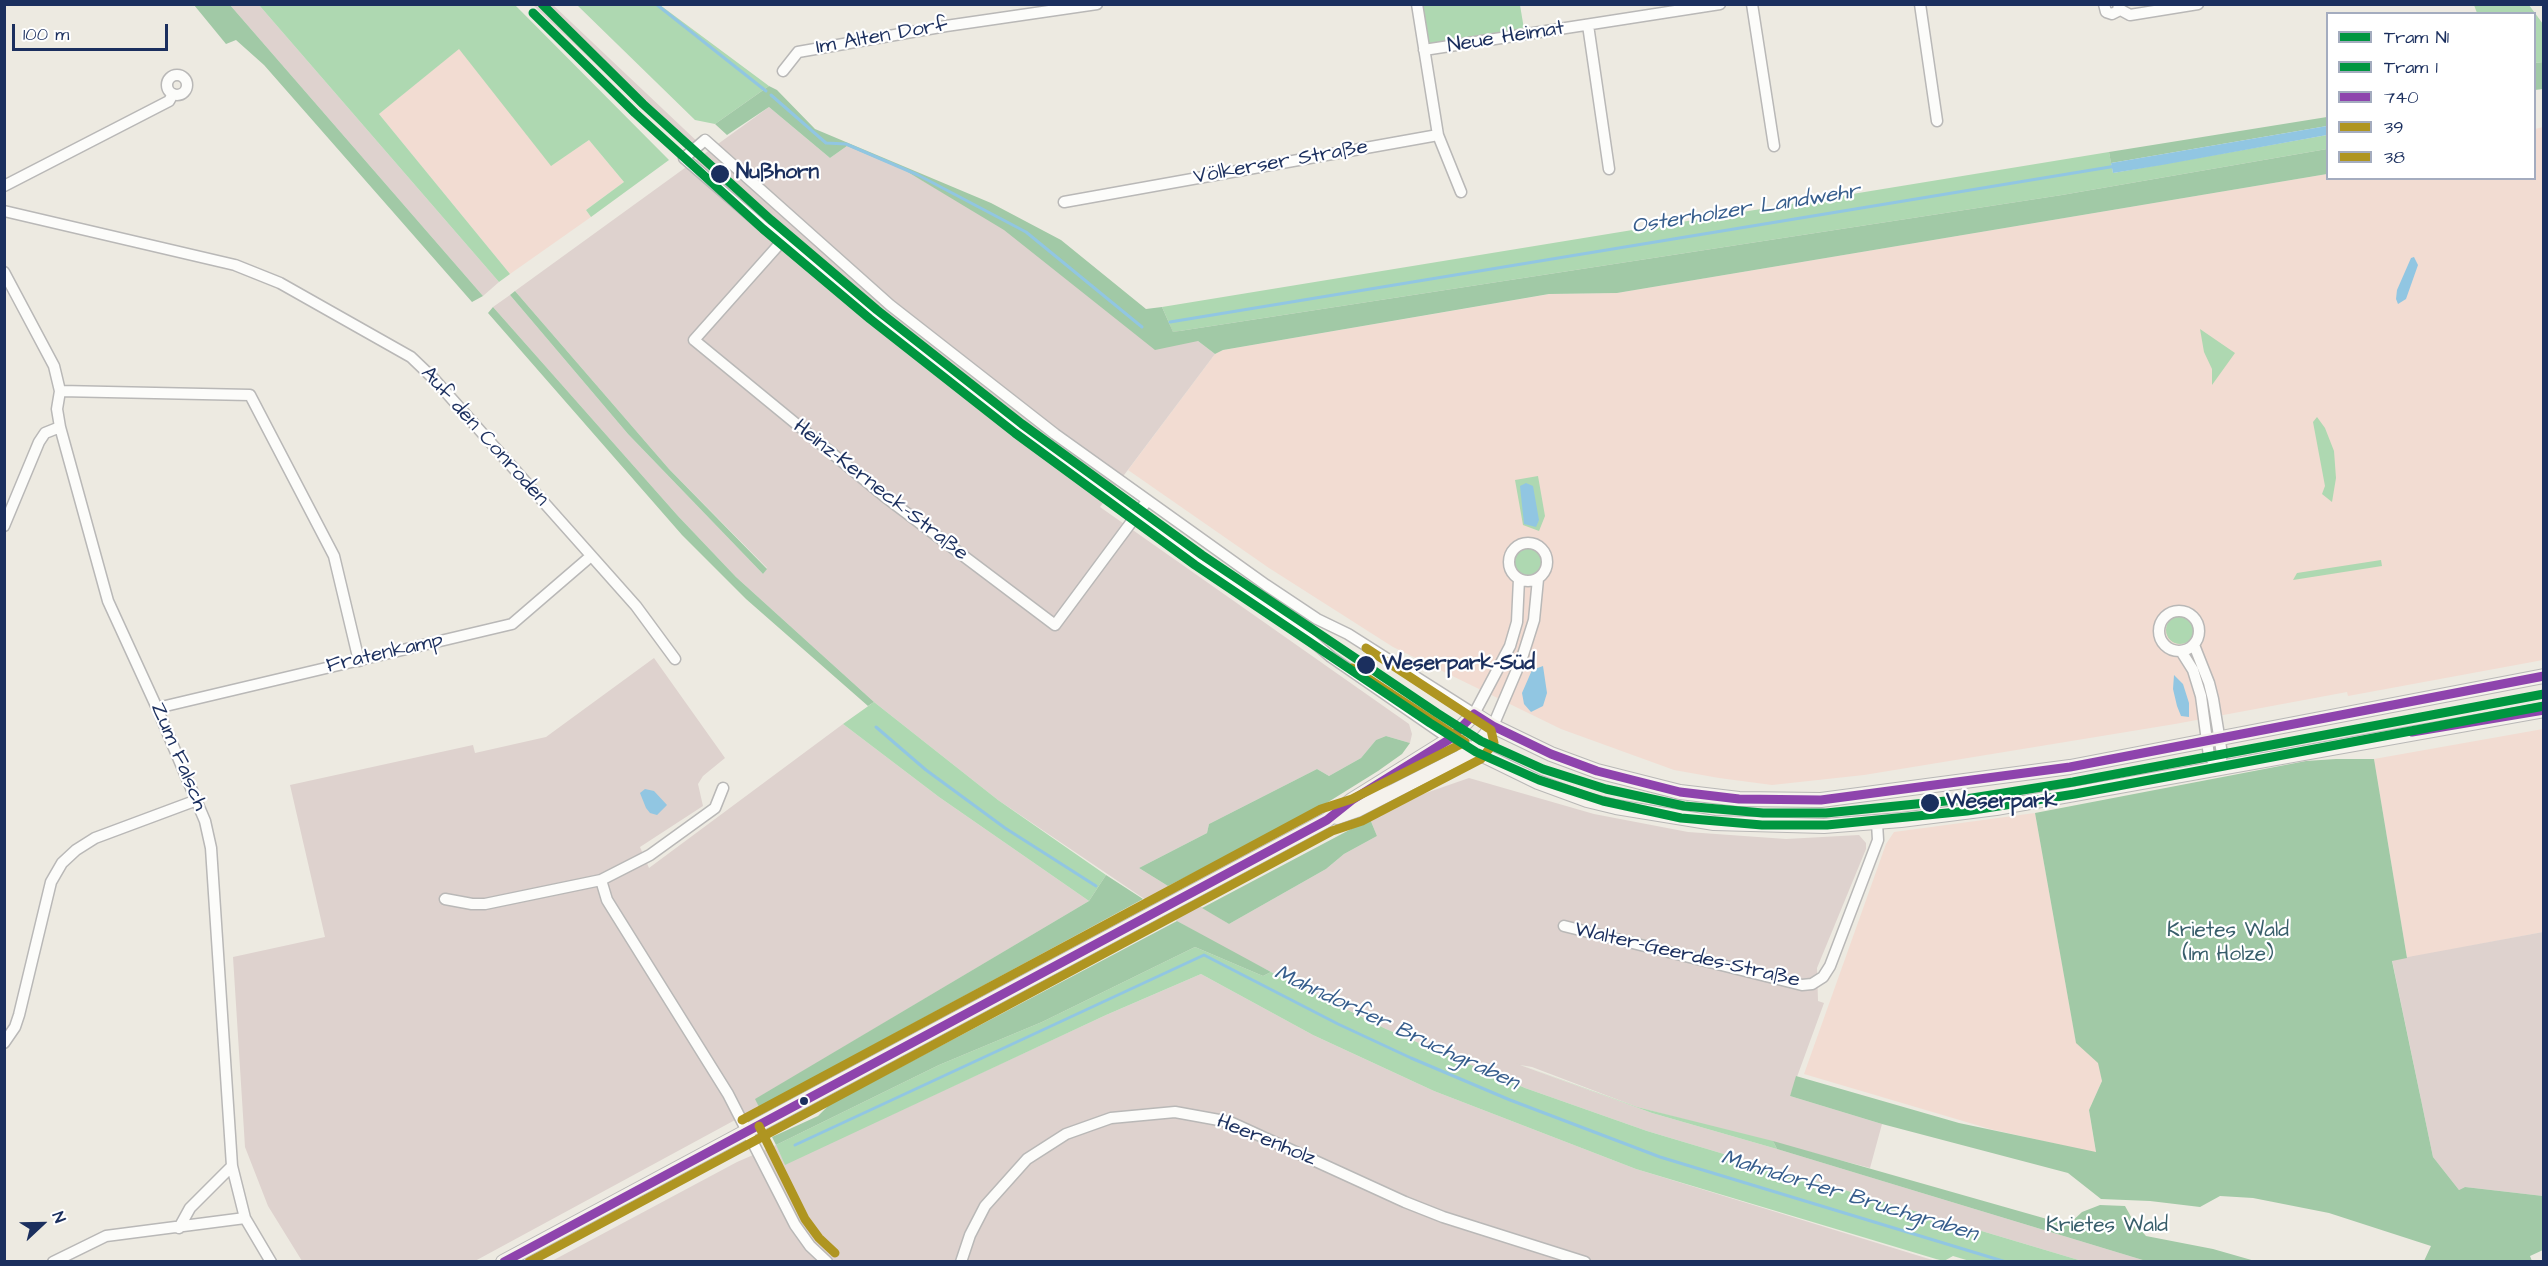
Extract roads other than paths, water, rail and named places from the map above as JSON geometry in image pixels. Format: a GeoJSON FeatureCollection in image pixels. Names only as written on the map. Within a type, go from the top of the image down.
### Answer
{"type":"FeatureCollection","features":[{"type":"Feature","properties":{"kind":"main road"},"geometry":{"type":"LineString","coordinates":[[1327,820],[1352,800],[1450,739],[1474,714],[1492,726],[1551,754],[1598,771],[1680,792],[1780,801],[1846,797],[2070,768],[2544,676]]}},
{"type":"Feature","properties":{"kind":"main road"},"geometry":{"type":"LineString","coordinates":[[1450,739],[1538,782],[1587,800],[1665,816],[1752,826],[1824,826],[1878,823],[1996,807],[2544,710]]}},
{"type":"Feature","properties":{"kind":"main road"},"geometry":{"type":"LineString","coordinates":[[503,1262],[1194,890],[1327,820],[1357,810],[1473,751],[1492,726]]}},
{"type":"Feature","properties":{"kind":"street","name":"Im Alten Dorf"},"geometry":{"type":"LineString","coordinates":[[783,71],[798,52],[946,26],[1097,4]]}},
{"type":"Feature","properties":{"kind":"street"},"geometry":{"type":"LineString","coordinates":[[1417,4],[1438,135],[1461,192]]}},
{"type":"Feature","properties":{"kind":"street","name":"Neue Heimat"},"geometry":{"type":"LineString","coordinates":[[1425,50],[1720,4]]}},
{"type":"Feature","properties":{"kind":"street"},"geometry":{"type":"LineString","coordinates":[[1752,4],[1774,146]]}},
{"type":"Feature","properties":{"kind":"street"},"geometry":{"type":"LineString","coordinates":[[1920,4],[1937,121]]}},
{"type":"Feature","properties":{"kind":"street"},"geometry":{"type":"LineString","coordinates":[[2104,4],[2104,10],[2109,14],[2115,14],[2119,7],[2130,15],[2198,4]]}},
{"type":"Feature","properties":{"kind":"street","name":"Neue Heimat"},"geometry":{"type":"LineString","coordinates":[[1588,25],[1610,169]]}},
{"type":"Feature","properties":{"kind":"street"},"geometry":{"type":"LineString","coordinates":[[4,186],[169,100],[173,94]]}},
{"type":"Feature","properties":{"kind":"street","name":"Völkerser Straße"},"geometry":{"type":"LineString","coordinates":[[1064,202],[1438,135]]}},
{"type":"Feature","properties":{"kind":"street"},"geometry":{"type":"LineString","coordinates":[[1450,739],[1331,657],[1294,625],[1136,517],[967,389],[727,197],[684,158],[705,140],[890,305],[1046,427],[1147,501],[1317,619],[1348,634],[1474,714],[1510,646],[1517,622],[1519,579]]}},
{"type":"Feature","properties":{"kind":"street","name":"Auf den Conroden"},"geometry":{"type":"LineString","coordinates":[[4,211],[236,265],[280,283],[411,357],[435,380],[636,606],[675,659]]}},
{"type":"Feature","properties":{"kind":"street","name":"Heinz-Kerneck-Straße"},"geometry":{"type":"LineString","coordinates":[[783,240],[694,340],[884,496],[1055,625],[1147,501]]}},
{"type":"Feature","properties":{"kind":"street","name":"Zum Falsch"},"geometry":{"type":"LineString","coordinates":[[4,272],[54,366],[60,391],[57,409],[60,427],[108,601],[158,708],[205,821],[211,848],[232,1166],[245,1218],[271,1262]]}},
{"type":"Feature","properties":{"kind":"street"},"geometry":{"type":"LineString","coordinates":[[60,391],[250,394],[334,556],[359,661]]}},
{"type":"Feature","properties":{"kind":"street"},"geometry":{"type":"LineString","coordinates":[[4,526],[39,442],[45,433],[60,427]]}},
{"type":"Feature","properties":{"kind":"street"},"geometry":{"type":"LineString","coordinates":[[1492,726],[1525,649],[1533,620],[1538,579],[1547,568],[1546,554],[1539,545],[1528,542],[1518,546],[1509,559],[1510,569],[1519,579],[1528,581],[1538,579]]}},
{"type":"Feature","properties":{"kind":"street","name":"Fratenkamp"},"geometry":{"type":"LineString","coordinates":[[158,708],[512,624],[591,556]]}},
{"type":"Feature","properties":{"kind":"street"},"geometry":{"type":"LineString","coordinates":[[2177,610],[2189,613],[2198,622],[2199,634],[2194,645],[2181,651],[2167,647],[2159,633],[2162,620],[2177,610]]}},
{"type":"Feature","properties":{"kind":"street"},"geometry":{"type":"LineString","coordinates":[[2194,645],[2209,682],[2213,740]]}},
{"type":"Feature","properties":{"kind":"street"},"geometry":{"type":"LineString","coordinates":[[2181,651],[2193,670],[2213,740],[2222,754],[2219,768]]}},
{"type":"Feature","properties":{"kind":"street"},"geometry":{"type":"LineString","coordinates":[[444,899],[484,904],[601,880],[650,855],[715,808],[723,788]]}},
{"type":"Feature","properties":{"kind":"street"},"geometry":{"type":"LineString","coordinates":[[4,1042],[15,1027],[19,1015],[51,882],[62,863],[76,850],[95,838],[197,800]]}},
{"type":"Feature","properties":{"kind":"street","name":"Walter-Geerdes-Straße"},"geometry":{"type":"LineString","coordinates":[[1564,927],[1802,985],[1812,984],[1823,977],[1830,966],[1878,840],[1878,823]]}},
{"type":"Feature","properties":{"kind":"street"},"geometry":{"type":"LineString","coordinates":[[601,880],[607,900],[728,1094],[795,1225],[810,1246],[826,1261]]}},
{"type":"Feature","properties":{"kind":"street","name":"Heerenholz"},"geometry":{"type":"LineString","coordinates":[[961,1262],[970,1235],[985,1206],[1027,1159],[1066,1134],[1111,1118],[1175,1112],[1230,1122],[1443,1217],[1585,1262]]}},
{"type":"Feature","properties":{"kind":"street"},"geometry":{"type":"LineString","coordinates":[[178,1228],[190,1208],[232,1166]]}},
{"type":"Feature","properties":{"kind":"street"},"geometry":{"type":"LineString","coordinates":[[52,1262],[106,1236],[245,1218]]}},
{"type":"Feature","properties":{"kind":"water"},"geometry":{"type":"Polygon","coordinates":[[[2326,126],[2326,135],[2162,165],[2113,173],[2111,163],[2326,126]]]}},
{"type":"Feature","properties":{"kind":"water"},"geometry":{"type":"Polygon","coordinates":[[[2414,257],[2418,265],[2406,299],[2398,304],[2397,290],[2411,258],[2414,257]]]}},
{"type":"Feature","properties":{"kind":"water"},"geometry":{"type":"Polygon","coordinates":[[[1526,483],[1533,486],[1539,520],[1536,527],[1524,524],[1520,486],[1526,483]]]}},
{"type":"Feature","properties":{"kind":"water"},"geometry":{"type":"Polygon","coordinates":[[[1543,666],[1547,693],[1543,706],[1531,712],[1524,704],[1522,693],[1532,670],[1543,666]]]}},
{"type":"Feature","properties":{"kind":"water"},"geometry":{"type":"Polygon","coordinates":[[[2174,675],[2183,684],[2189,703],[2189,717],[2181,716],[2177,706],[2173,689],[2174,675]]]}},
{"type":"Feature","properties":{"kind":"water"},"geometry":{"type":"Polygon","coordinates":[[[645,789],[654,791],[667,805],[657,815],[650,813],[646,808],[640,793],[645,789]]]}},
{"type":"Feature","properties":{"kind":"waterway","name":"Osterholzer Landwehr"},"geometry":{"type":"LineString","coordinates":[[656,4],[766,91]]}},
{"type":"Feature","properties":{"kind":"waterway","name":"Osterholzer Landwehr"},"geometry":{"type":"LineString","coordinates":[[771,95],[826,143],[846,144],[918,175],[1026,232],[1142,327]]}},
{"type":"Feature","properties":{"kind":"waterway","name":"Osterholzer Landwehr"},"geometry":{"type":"LineString","coordinates":[[1170,322],[2116,166]]}},
{"type":"Feature","properties":{"kind":"waterway"},"geometry":{"type":"LineString","coordinates":[[876,727],[926,770],[1005,828],[1096,886]]}},
{"type":"Feature","properties":{"kind":"waterway","name":"Mahndorfer Bruchgraben"},"geometry":{"type":"LineString","coordinates":[[795,1145],[1204,955],[1338,1024],[1510,1100],[1660,1157],[2006,1262]]}},
{"type":"Feature","properties":{"kind":"tram line","name":"N1"},"geometry":{"type":"LineString","coordinates":[[542,4],[643,104],[771,220],[877,310],[1022,424],[1202,555],[1437,713],[1481,741],[1543,769],[1606,789],[1684,806],[1763,813],[1826,813],[1966,799],[2073,782],[2544,694]]}},
{"type":"Feature","properties":{"kind":"tram line","name":"1"},"geometry":{"type":"LineString","coordinates":[[533,13],[635,113],[763,229],[870,319],[1015,433],[1195,565],[1430,723],[1476,752],[1539,780],[1603,801],[1681,818],[1762,825],[1827,825],[1967,811],[2075,794],[2544,706]]}},
{"type":"Feature","properties":{"kind":"place","name":"Nußhorn"},"geometry":{"type":"Point","coordinates":[720,174]}},
{"type":"Feature","properties":{"kind":"place","name":"Weserpark-Süd"},"geometry":{"type":"Point","coordinates":[1366,665]}},
{"type":"Feature","properties":{"kind":"place","name":"Weserpark"},"geometry":{"type":"Point","coordinates":[1930,803]}},
{"type":"Feature","properties":{"kind":"park label","name":"Krietes Wald (Im Holze)"},"geometry":{"type":"Point","coordinates":[2228,944]}},
{"type":"Feature","properties":{"kind":"park label","name":"Krietes Wald"},"geometry":{"type":"Point","coordinates":[2107,1227]}}]}
